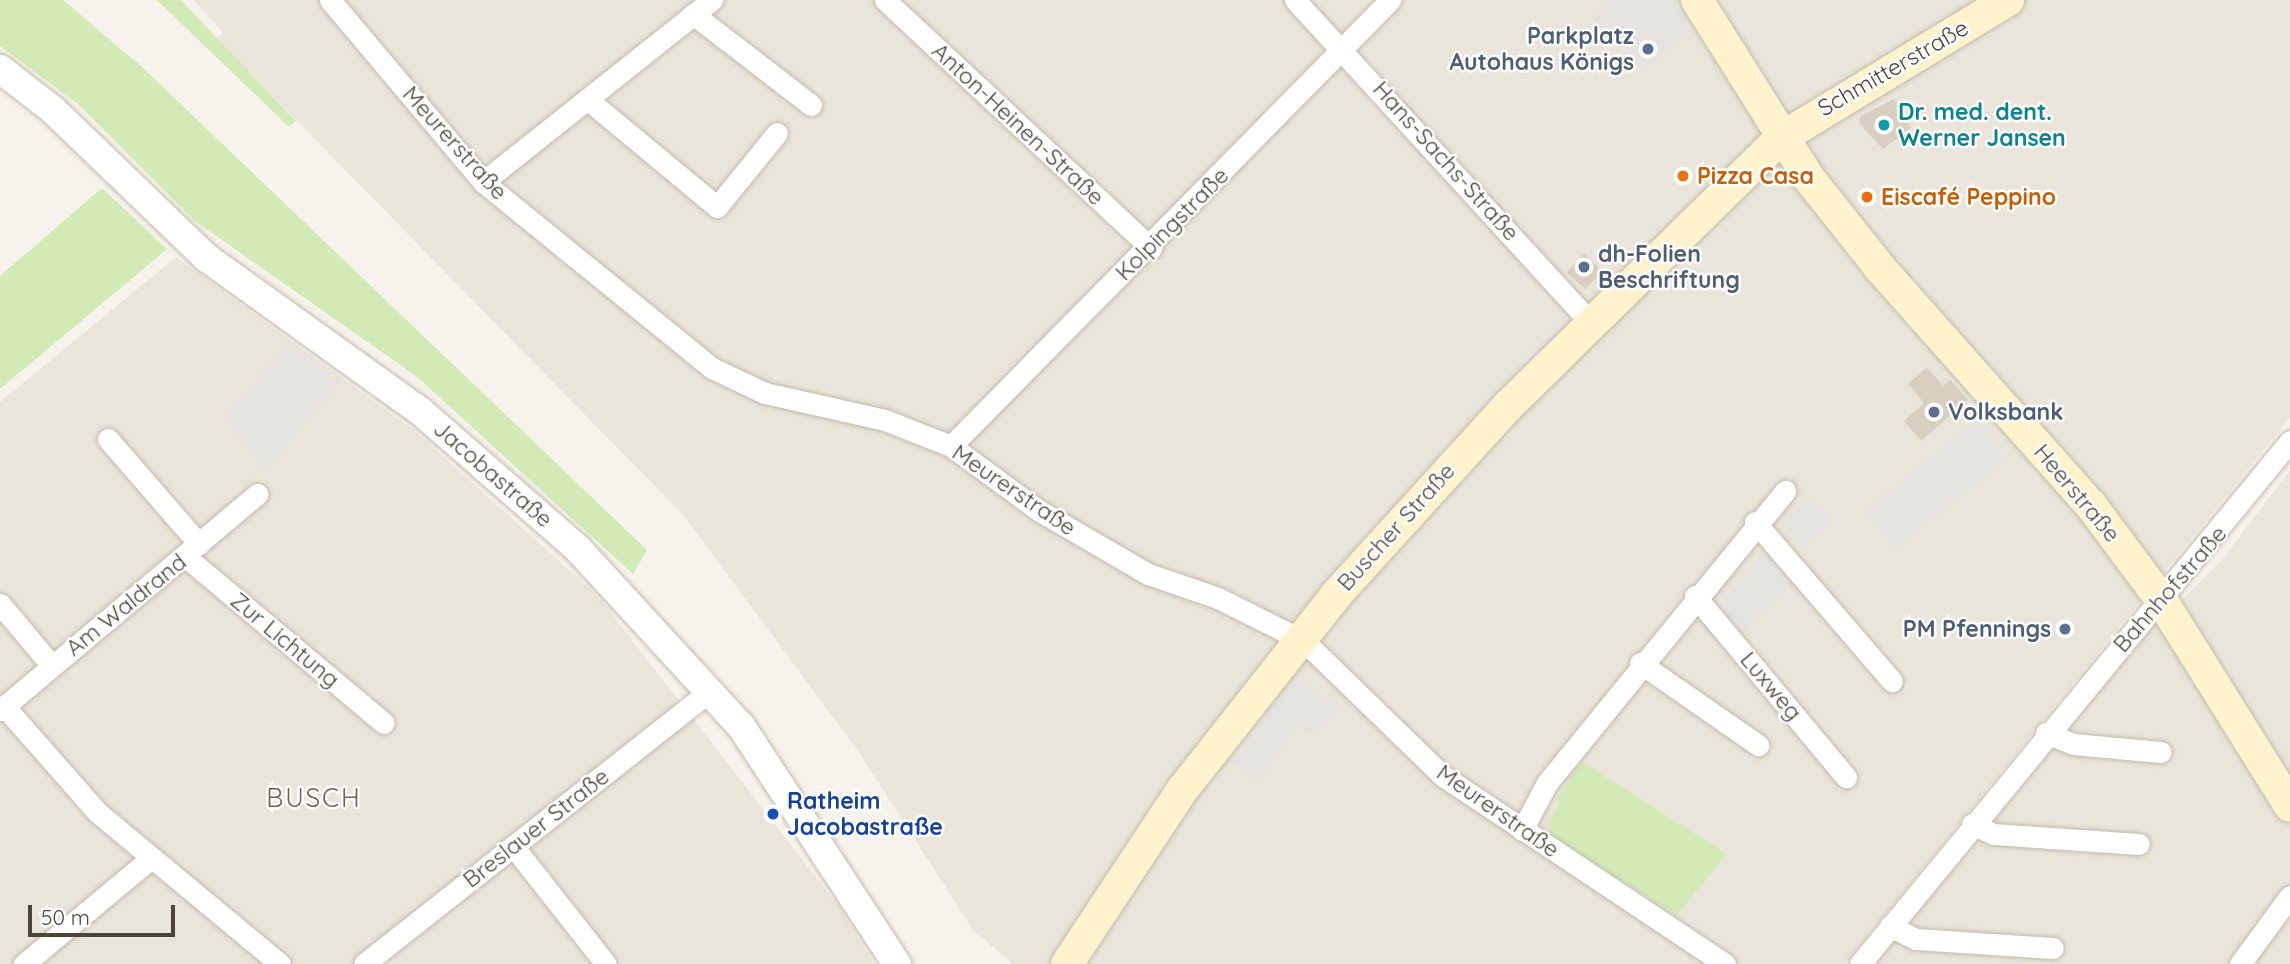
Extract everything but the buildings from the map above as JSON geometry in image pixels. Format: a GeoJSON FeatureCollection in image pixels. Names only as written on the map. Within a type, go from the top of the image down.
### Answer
{"type":"FeatureCollection","features":[{"type":"Feature","properties":{"kind":"main road","name":"Heerstraße"},"geometry":{"type":"LineString","coordinates":[[1697,0],[1781,138],[1881,269],[2090,504],[2160,598],[2290,806]]}},
{"type":"Feature","properties":{"kind":"main road","name":"Schmitterstraße"},"geometry":{"type":"LineString","coordinates":[[1781,138],[2008,0]]}},
{"type":"Feature","properties":{"kind":"main road","name":"Buscher Straße"},"geometry":{"type":"LineString","coordinates":[[1067,964],[1183,789],[1304,640],[1336,595],[1454,461],[1781,138]]}},
{"type":"Feature","properties":{"kind":"street","name":"Meurerstraße"},"geometry":{"type":"LineString","coordinates":[[330,0],[483,182],[712,368],[765,393],[885,419],[951,446],[1038,510],[1148,574],[1218,598],[1304,640],[1443,776],[1725,964]]}},
{"type":"Feature","properties":{"kind":"street"},"geometry":{"type":"LineString","coordinates":[[483,182],[712,0]]}},
{"type":"Feature","properties":{"kind":"street","name":"Anton-Heinen-Straße"},"geometry":{"type":"LineString","coordinates":[[885,0],[1151,248]]}},
{"type":"Feature","properties":{"kind":"street","name":"Hans-Sachs-Straße"},"geometry":{"type":"LineString","coordinates":[[1295,0],[1344,47],[1593,325]]}},
{"type":"Feature","properties":{"kind":"street","name":"Kolpingstraße"},"geometry":{"type":"LineString","coordinates":[[951,446],[1151,248],[1390,0]]}},
{"type":"Feature","properties":{"kind":"street"},"geometry":{"type":"LineString","coordinates":[[693,14],[811,105]]}},
{"type":"Feature","properties":{"kind":"street","name":"Jacobastraße"},"geometry":{"type":"LineString","coordinates":[[0,69],[53,110],[207,258],[420,411],[531,505],[741,726],[793,800],[897,964]]}},
{"type":"Feature","properties":{"kind":"street"},"geometry":{"type":"LineString","coordinates":[[587,99],[717,207],[777,133]]}},
{"type":"Feature","properties":{"kind":"street","name":"Am Waldrand"},"geometry":{"type":"LineString","coordinates":[[108,439],[192,550]]}},
{"type":"Feature","properties":{"kind":"street","name":"Bahnhofstraße"},"geometry":{"type":"LineString","coordinates":[[1860,964],[2046,733],[2290,441]]}},
{"type":"Feature","properties":{"kind":"street"},"geometry":{"type":"LineString","coordinates":[[1522,830],[1547,783],[1640,663],[1755,522],[1785,491]]}},
{"type":"Feature","properties":{"kind":"street","name":"Am Waldrand"},"geometry":{"type":"LineString","coordinates":[[2,708],[257,494]]}},
{"type":"Feature","properties":{"kind":"street"},"geometry":{"type":"LineString","coordinates":[[1755,522],[1892,681]]}},
{"type":"Feature","properties":{"kind":"street","name":"Zur Lichtung"},"geometry":{"type":"LineString","coordinates":[[192,550],[384,723]]}},
{"type":"Feature","properties":{"kind":"street","name":"Luxweg"},"geometry":{"type":"LineString","coordinates":[[1695,596],[1846,777]]}},
{"type":"Feature","properties":{"kind":"street","name":"Am Waldrand"},"geometry":{"type":"LineString","coordinates":[[0,604],[51,666]]}},
{"type":"Feature","properties":{"kind":"street","name":"Luxweg"},"geometry":{"type":"LineString","coordinates":[[1640,663],[1758,745]]}},
{"type":"Feature","properties":{"kind":"street","name":"Breslauer Straße"},"geometry":{"type":"LineString","coordinates":[[364,964],[709,692]]}},
{"type":"Feature","properties":{"kind":"street"},"geometry":{"type":"LineString","coordinates":[[2,708],[97,812],[150,859],[280,964]]}},
{"type":"Feature","properties":{"kind":"street"},"geometry":{"type":"LineString","coordinates":[[2046,733],[2073,744],[2161,752]]}},
{"type":"Feature","properties":{"kind":"street"},"geometry":{"type":"LineString","coordinates":[[1972,824],[1993,834],[2139,844]]}},
{"type":"Feature","properties":{"kind":"street"},"geometry":{"type":"LineString","coordinates":[[513,846],[606,964]]}},
{"type":"Feature","properties":{"kind":"street"},"geometry":{"type":"LineString","coordinates":[[24,964],[150,859]]}},
{"type":"Feature","properties":{"kind":"street"},"geometry":{"type":"LineString","coordinates":[[2240,964],[2290,896]]}},
{"type":"Feature","properties":{"kind":"street"},"geometry":{"type":"LineString","coordinates":[[1890,926],[1916,939],[2053,948]]}},
{"type":"Feature","properties":{"kind":"shaded area"},"geometry":{"type":"Polygon","coordinates":[[[193,0],[2290,0],[2290,417],[1845,964],[1013,964],[973,930],[858,751],[684,516],[217,39],[223,32],[193,0]]]}},
{"type":"Feature","properties":{"kind":"shaded area","name":"Parkplatz Autohaus Königs"},"geometry":{"type":"Polygon","coordinates":[[[1611,0],[1675,0],[1691,31],[1646,67],[1594,19],[1611,0]]]}},
{"type":"Feature","properties":{"kind":"shaded area"},"geometry":{"type":"Polygon","coordinates":[[[176,257],[417,433],[597,595],[840,908],[874,964],[0,964],[0,402],[176,257]]]}},
{"type":"Feature","properties":{"kind":"shaded area"},"geometry":{"type":"Polygon","coordinates":[[[287,345],[340,382],[265,470],[224,417],[287,345]]]}},
{"type":"Feature","properties":{"kind":"shaded area"},"geometry":{"type":"Polygon","coordinates":[[[1975,422],[2005,459],[1896,548],[1865,511],[1975,422]]]}},
{"type":"Feature","properties":{"kind":"shaded area"},"geometry":{"type":"Polygon","coordinates":[[[2290,470],[2290,964],[1873,964],[2140,641],[2221,561],[2290,470]]]}},
{"type":"Feature","properties":{"kind":"shaded area"},"geometry":{"type":"Polygon","coordinates":[[[1810,497],[1833,521],[1804,548],[1781,524],[1810,497]]]}},
{"type":"Feature","properties":{"kind":"shaded area"},"geometry":{"type":"Polygon","coordinates":[[[1765,552],[1793,583],[1724,650],[1701,627],[1765,552]]]}},
{"type":"Feature","properties":{"kind":"shaded area"},"geometry":{"type":"Polygon","coordinates":[[[1295,678],[1342,708],[1313,735],[1296,726],[1258,781],[1233,762],[1295,678]]]}},
{"type":"Feature","properties":{"kind":"green space"},"geometry":{"type":"Polygon","coordinates":[[[0,0],[63,0],[143,68],[647,550],[633,574],[416,376],[195,221],[78,104],[0,46],[0,0]]]}},
{"type":"Feature","properties":{"kind":"green space"},"geometry":{"type":"Polygon","coordinates":[[[157,0],[181,0],[296,121],[289,127],[157,0]]]}},
{"type":"Feature","properties":{"kind":"green space"},"geometry":{"type":"Polygon","coordinates":[[[102,188],[167,249],[0,389],[0,276],[102,188]]]}},
{"type":"Feature","properties":{"kind":"green space"},"geometry":{"type":"Polygon","coordinates":[[[1582,762],[1727,854],[1677,915],[1550,837],[1549,824],[1560,802],[1556,800],[1582,762]]]}},
{"type":"Feature","properties":{"kind":"place","name":"Parkplatz Autohaus Königs"},"geometry":{"type":"Point","coordinates":[1648,49]}},
{"type":"Feature","properties":{"kind":"place","name":"Dr. med. dent. Werner Jansen"},"geometry":{"type":"Point","coordinates":[1884,125]}},
{"type":"Feature","properties":{"kind":"place","name":"Pizza Casa"},"geometry":{"type":"Point","coordinates":[1683,176]}},
{"type":"Feature","properties":{"kind":"place","name":"Eiscafé Peppino"},"geometry":{"type":"Point","coordinates":[1867,197]}},
{"type":"Feature","properties":{"kind":"place","name":"dh-Folien Beschriftung"},"geometry":{"type":"Point","coordinates":[1584,267]}},
{"type":"Feature","properties":{"kind":"place","name":"Volksbank"},"geometry":{"type":"Point","coordinates":[1934,412]}},
{"type":"Feature","properties":{"kind":"place","name":"PM Pfennings"},"geometry":{"type":"Point","coordinates":[2065,629]}},
{"type":"Feature","properties":{"kind":"place","name":"Ratheim Jacobastraße"},"geometry":{"type":"Point","coordinates":[773,814]}},
{"type":"Feature","properties":{"kind":"district","name":"BUSCH"},"geometry":{"type":"Point","coordinates":[314,798]}}]}
